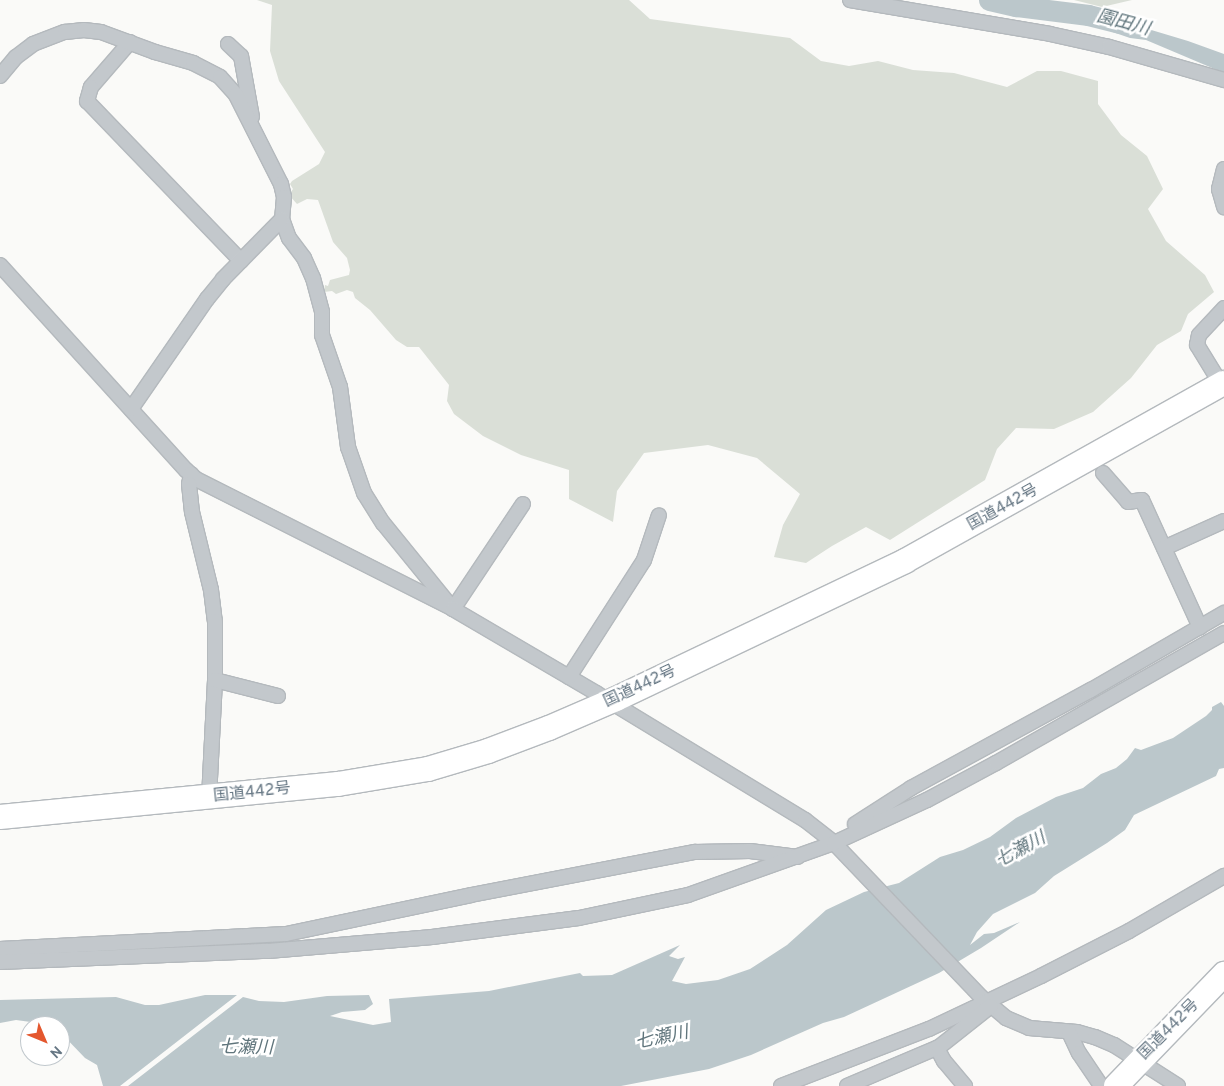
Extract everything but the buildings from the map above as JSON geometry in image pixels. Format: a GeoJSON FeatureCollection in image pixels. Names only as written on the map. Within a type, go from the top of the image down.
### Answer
{"type":"FeatureCollection","features":[{"type":"Feature","properties":{"kind":"highway","name":"国道442号"},"geometry":{"type":"LineString","coordinates":[[0,817],[338,784],[432,768],[514,742],[610,701],[905,561],[1223,386]]}},
{"type":"Feature","properties":{"kind":"highway","name":"国道442号"},"geometry":{"type":"LineString","coordinates":[[1116,1086],[1138,1061],[1224,974]]}},
{"type":"Feature","properties":{"kind":"street"},"geometry":{"type":"LineString","coordinates":[[850,0],[1050,34],[1109,47],[1224,80]]}},
{"type":"Feature","properties":{"kind":"street"},"geometry":{"type":"LineString","coordinates":[[0,76],[27,48],[65,32],[96,31],[163,55],[194,63],[220,78],[236,95],[281,184],[284,197],[282,218],[289,238],[304,258],[313,278],[322,312],[322,335],[340,387],[348,447],[364,493],[383,523],[453,609]]}},
{"type":"Feature","properties":{"kind":"street"},"geometry":{"type":"LineString","coordinates":[[130,42],[91,87],[86,101],[241,261]]}},
{"type":"Feature","properties":{"kind":"street"},"geometry":{"type":"LineString","coordinates":[[228,44],[241,56],[254,133]]}},
{"type":"Feature","properties":{"kind":"street"},"geometry":{"type":"LineString","coordinates":[[1224,169],[1219,189],[1224,207]]}},
{"type":"Feature","properties":{"kind":"street"},"geometry":{"type":"LineString","coordinates":[[131,409],[207,299],[282,218]]}},
{"type":"Feature","properties":{"kind":"street"},"geometry":{"type":"LineString","coordinates":[[0,265],[191,474],[205,484],[453,609],[569,676],[805,820],[838,848],[986,1002],[1006,1018],[1021,1026],[1069,1032],[1105,1040],[1178,1086]]}},
{"type":"Feature","properties":{"kind":"street"},"geometry":{"type":"LineString","coordinates":[[1223,386],[1197,345],[1199,335],[1224,308]]}},
{"type":"Feature","properties":{"kind":"street"},"geometry":{"type":"LineString","coordinates":[[1103,473],[1125,500],[1132,502],[1142,500],[1200,627]]}},
{"type":"Feature","properties":{"kind":"street"},"geometry":{"type":"LineString","coordinates":[[191,474],[189,484],[192,512],[214,606],[214,680],[208,797]]}},
{"type":"Feature","properties":{"kind":"street"},"geometry":{"type":"LineString","coordinates":[[453,609],[523,504]]}},
{"type":"Feature","properties":{"kind":"street"},"geometry":{"type":"LineString","coordinates":[[569,676],[644,560],[659,515]]}},
{"type":"Feature","properties":{"kind":"street"},"geometry":{"type":"LineString","coordinates":[[1164,548],[1224,521]]}},
{"type":"Feature","properties":{"kind":"street"},"geometry":{"type":"LineString","coordinates":[[838,848],[860,820],[911,788],[1092,690],[1224,613]]}},
{"type":"Feature","properties":{"kind":"street"},"geometry":{"type":"LineString","coordinates":[[0,962],[268,950],[432,937],[588,917],[688,895],[799,857],[838,848],[996,763],[1224,633]]}},
{"type":"Feature","properties":{"kind":"street"},"geometry":{"type":"LineString","coordinates":[[214,680],[278,696]]}},
{"type":"Feature","properties":{"kind":"street"},"geometry":{"type":"LineString","coordinates":[[0,949],[302,932],[471,895],[688,853],[717,850],[750,851],[799,857]]}},
{"type":"Feature","properties":{"kind":"street"},"geometry":{"type":"LineString","coordinates":[[781,1086],[929,1029],[986,1002],[1083,956],[1224,876]]}},
{"type":"Feature","properties":{"kind":"street"},"geometry":{"type":"LineString","coordinates":[[847,1086],[937,1048],[986,1002]]}},
{"type":"Feature","properties":{"kind":"street"},"geometry":{"type":"LineString","coordinates":[[1069,1032],[1079,1053],[1101,1086]]}},
{"type":"Feature","properties":{"kind":"street"},"geometry":{"type":"LineString","coordinates":[[937,1048],[944,1061],[966,1086]]}},
{"type":"Feature","properties":{"kind":"shaded area"},"geometry":{"type":"Polygon","coordinates":[[[257,0],[629,0],[650,19],[790,38],[821,61],[849,66],[878,61],[913,70],[954,73],[1007,87],[1037,71],[1061,71],[1098,81],[1098,104],[1121,135],[1147,156],[1163,189],[1148,209],[1166,241],[1205,275],[1214,292],[1188,314],[1181,331],[1157,345],[1131,378],[1093,412],[1054,429],[1016,428],[997,449],[985,480],[890,540],[866,527],[806,563],[774,557],[783,525],[800,494],[757,458],[708,445],[644,453],[617,491],[613,522],[569,499],[569,470],[521,455],[483,436],[454,414],[447,401],[449,385],[419,347],[407,347],[396,340],[370,310],[355,298],[353,292],[347,290],[336,294],[332,291],[324,292],[325,285],[328,286],[330,280],[349,275],[350,270],[347,258],[333,242],[318,200],[307,199],[297,204],[289,195],[293,189],[290,184],[292,181],[319,164],[325,152],[279,81],[270,51],[272,5],[257,0]]]}},
{"type":"Feature","properties":{"kind":"shaded area"},"geometry":{"type":"Polygon","coordinates":[[[1074,0],[1132,0],[1102,7],[1074,0]]]}},
{"type":"Feature","properties":{"kind":"water"},"geometry":{"type":"Polygon","coordinates":[[[1016,6],[1054,9],[1118,20],[1188,41],[1224,54],[1224,73],[1146,40],[1130,38],[1057,13],[1016,6]]]}},
{"type":"Feature","properties":{"kind":"water","name":"七瀬川"},"geometry":{"type":"Polygon","coordinates":[[[1221,702],[1224,706],[1224,768],[1219,769],[1216,776],[1134,815],[1125,830],[1107,843],[1054,876],[1035,893],[993,914],[977,932],[970,945],[984,934],[994,933],[1020,922],[981,948],[939,973],[844,1017],[823,1023],[751,1055],[709,1069],[621,1086],[128,1086],[243,997],[259,1001],[284,1002],[327,996],[369,995],[373,1004],[365,1010],[342,1012],[330,1016],[373,1025],[391,1022],[389,999],[489,991],[580,973],[583,976],[612,975],[680,945],[669,956],[678,959],[685,957],[672,981],[686,984],[718,980],[750,969],[787,945],[826,910],[864,892],[899,883],[940,857],[963,850],[990,837],[1016,818],[1056,797],[1083,788],[1101,774],[1116,768],[1127,759],[1135,748],[1141,750],[1173,738],[1206,716],[1212,710],[1212,707],[1221,702]]]}},
{"type":"Feature","properties":{"kind":"water"},"geometry":{"type":"Polygon","coordinates":[[[205,995],[237,995],[120,1086],[103,1086],[97,1065],[85,1058],[70,1042],[70,1016],[20,1016],[20,1021],[0,1023],[0,1000],[116,997],[145,1005],[159,1005],[205,995]]]}},
{"type":"Feature","properties":{"kind":"waterway","name":"園田川"},"geometry":{"type":"LineString","coordinates":[[989,0],[1016,6],[1088,15],[1119,23]]}}]}
